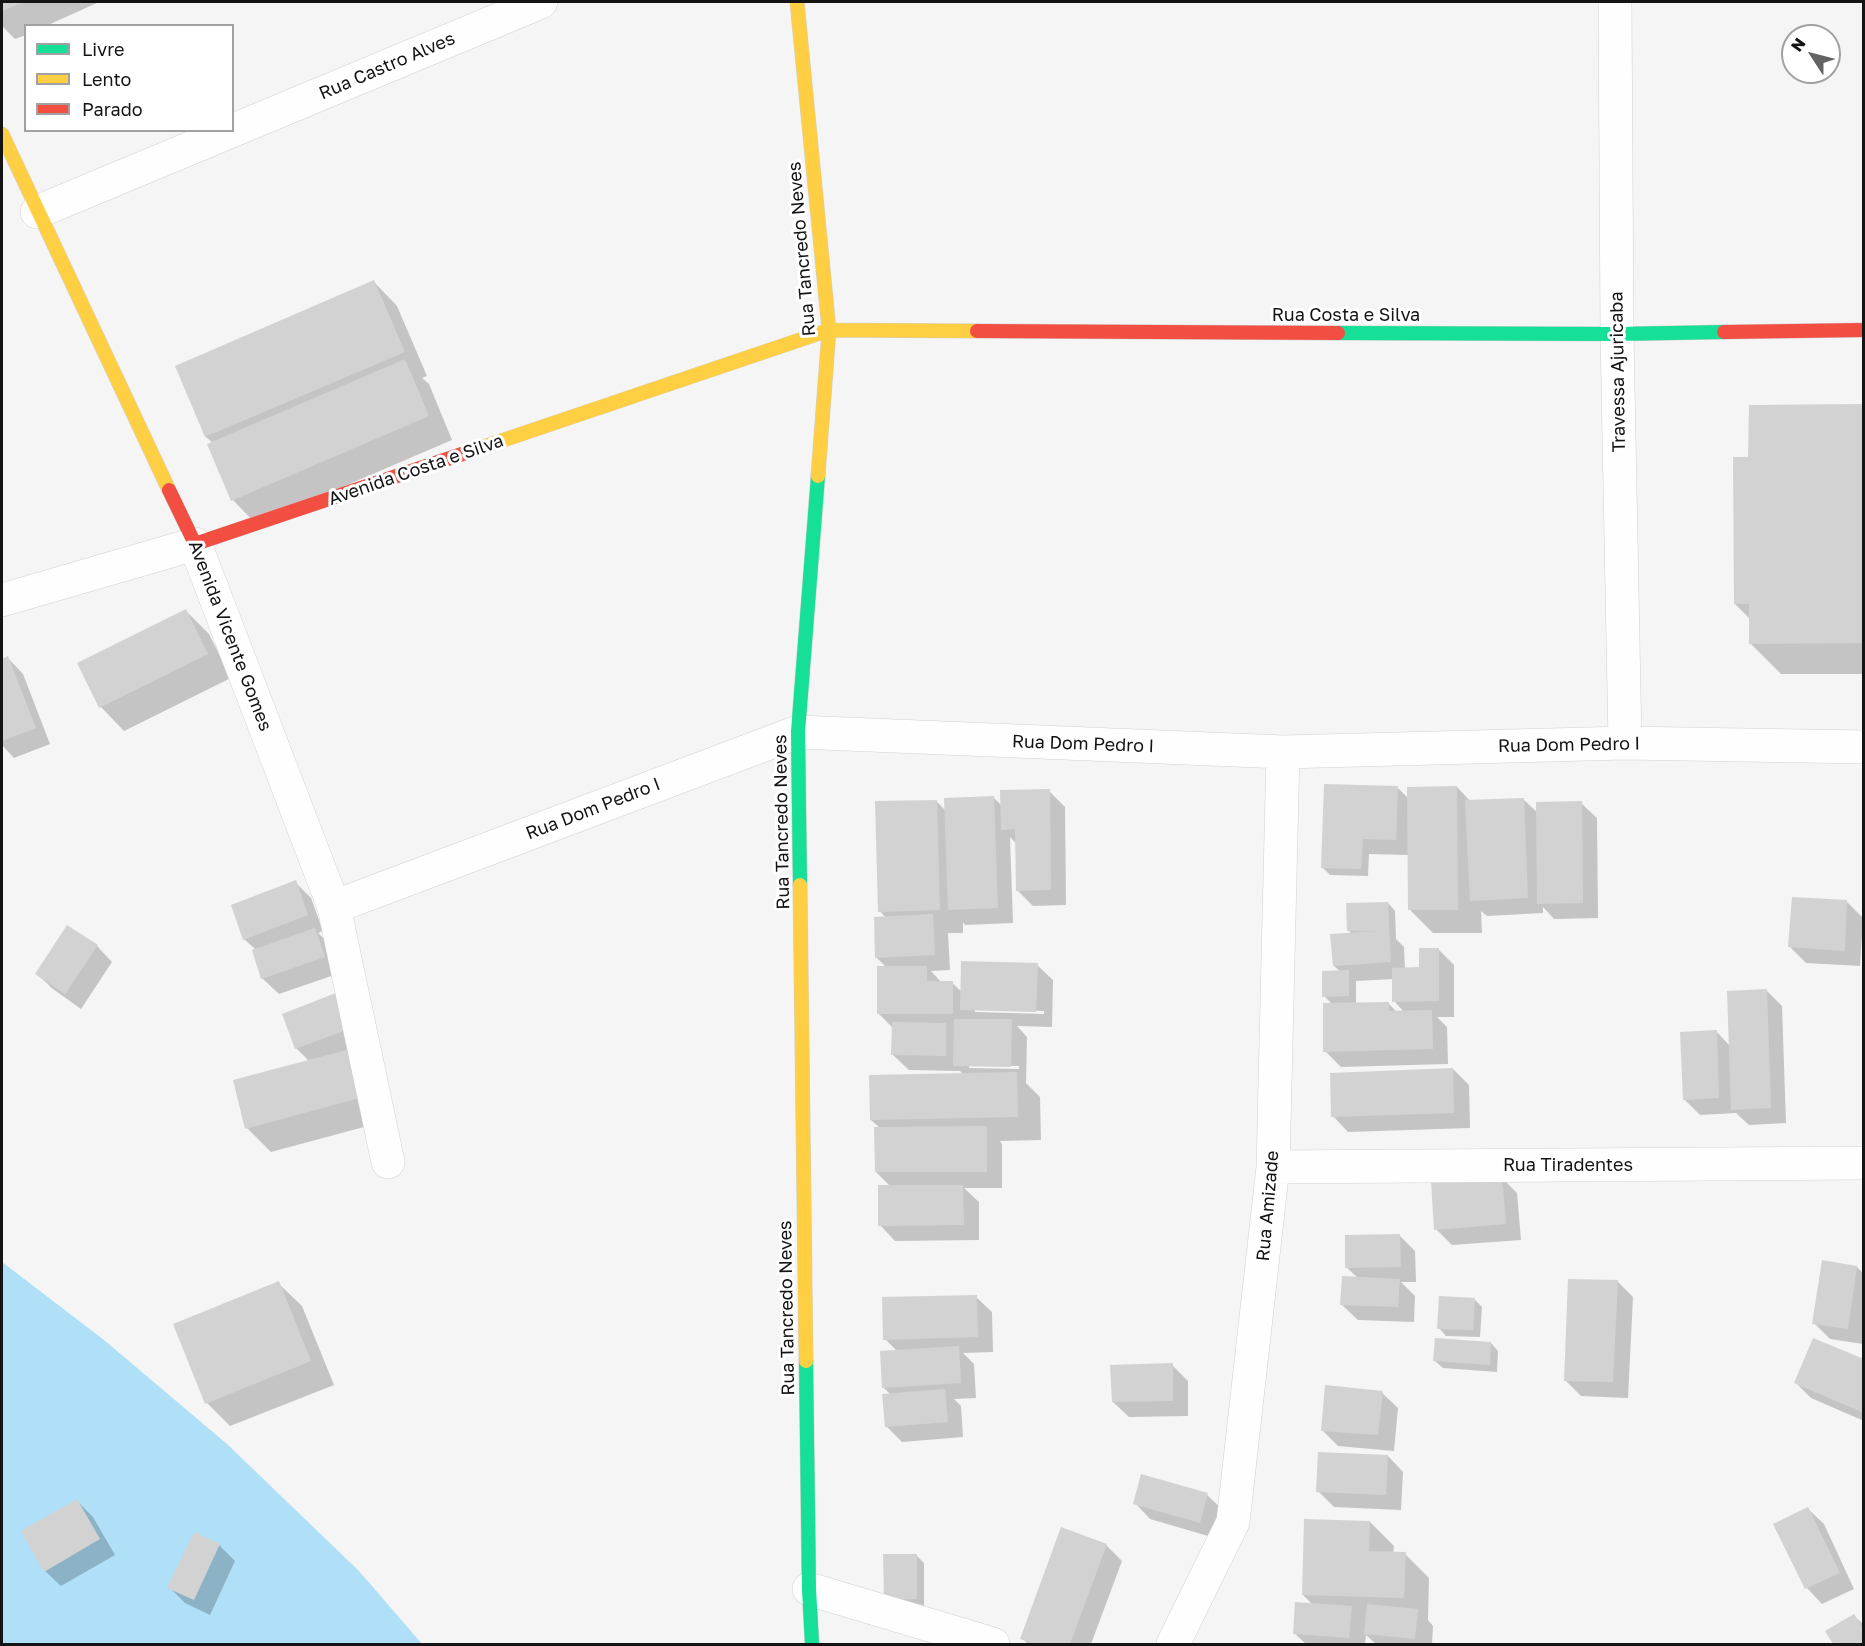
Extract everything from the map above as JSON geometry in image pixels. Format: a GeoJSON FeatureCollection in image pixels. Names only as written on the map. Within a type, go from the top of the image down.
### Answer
{"type":"FeatureCollection","features":[{"type":"Feature","properties":{"kind":"street","name":"Rua Castro Alves"},"geometry":{"type":"LineString","coordinates":[[234,130],[541,2]]}},
{"type":"Feature","properties":{"kind":"street","name":"Rua Tancredo Neves"},"geometry":{"type":"LineString","coordinates":[[797,2],[829,330],[798,732],[808,1589],[812,1644]]}},
{"type":"Feature","properties":{"kind":"street","name":"Travessa Ajuricaba"},"geometry":{"type":"LineString","coordinates":[[1615,2],[1617,334],[1626,743]]}},
{"type":"Feature","properties":{"kind":"street","name":"Rua Castro Alves"},"geometry":{"type":"LineString","coordinates":[[37,212],[229,132]]}},
{"type":"Feature","properties":{"kind":"street","name":"Avenida Vicente Gomes"},"geometry":{"type":"LineString","coordinates":[[2,134],[195,544],[334,907],[388,1162]]}},
{"type":"Feature","properties":{"kind":"street","name":"Rua Costa e Silva"},"geometry":{"type":"LineString","coordinates":[[829,330],[1617,334],[1863,330]]}},
{"type":"Feature","properties":{"kind":"street","name":"Avenida Costa e Silva"},"geometry":{"type":"LineString","coordinates":[[2,600],[195,544],[829,330]]}},
{"type":"Feature","properties":{"kind":"street","name":"Rua Dom Pedro I"},"geometry":{"type":"LineString","coordinates":[[334,907],[798,732],[1283,752],[1626,743],[1863,747]]}},
{"type":"Feature","properties":{"kind":"street","name":"Rua Amizade"},"geometry":{"type":"LineString","coordinates":[[1173,1644],[1233,1522],[1273,1167],[1283,752]]}},
{"type":"Feature","properties":{"kind":"street","name":"Rua Tiradentes"},"geometry":{"type":"LineString","coordinates":[[1273,1167],[1863,1163]]}},
{"type":"Feature","properties":{"kind":"street"},"geometry":{"type":"LineString","coordinates":[[808,1589],[993,1644]]}},
{"type":"Feature","properties":{"kind":"water"},"geometry":{"type":"Polygon","coordinates":[[[2,1262],[104,1340],[227,1444],[359,1571],[422,1644],[2,1644],[2,1262]]]}},
{"type":"Feature","properties":{"kind":"building"},"geometry":{"type":"Polygon","coordinates":[[[2,2],[24,2],[2,11],[2,2]]]}},
{"type":"Feature","properties":{"kind":"building"},"geometry":{"type":"Polygon","coordinates":[[[374,280],[405,352],[205,437],[175,366],[374,280]]]}},
{"type":"Feature","properties":{"kind":"building"},"geometry":{"type":"Polygon","coordinates":[[[405,359],[429,416],[231,501],[207,444],[405,359]]]}},
{"type":"Feature","properties":{"kind":"building"},"geometry":{"type":"Polygon","coordinates":[[[1864,404],[1864,643],[1749,644],[1749,604],[1734,604],[1733,457],[1748,457],[1749,405],[1864,404]]]}},
{"type":"Feature","properties":{"kind":"building"},"geometry":{"type":"Polygon","coordinates":[[[186,609],[208,654],[99,708],[77,663],[186,609]]]}},
{"type":"Feature","properties":{"kind":"building"},"geometry":{"type":"Polygon","coordinates":[[[8,656],[36,728],[2,741],[2,659],[8,656]]]}},
{"type":"Feature","properties":{"kind":"building"},"geometry":{"type":"Polygon","coordinates":[[[1324,784],[1398,786],[1396,840],[1363,839],[1361,869],[1321,868],[1324,784]]]}},
{"type":"Feature","properties":{"kind":"building"},"geometry":{"type":"Polygon","coordinates":[[[1457,786],[1458,910],[1408,910],[1407,787],[1457,786]]]}},
{"type":"Feature","properties":{"kind":"building"},"geometry":{"type":"Polygon","coordinates":[[[1050,789],[1051,890],[1016,891],[1015,829],[1001,830],[1000,790],[1050,789]]]}},
{"type":"Feature","properties":{"kind":"building"},"geometry":{"type":"Polygon","coordinates":[[[994,796],[998,908],[948,910],[944,798],[994,796]]]}},
{"type":"Feature","properties":{"kind":"building"},"geometry":{"type":"Polygon","coordinates":[[[1524,798],[1528,898],[1470,901],[1465,800],[1524,798]]]}},
{"type":"Feature","properties":{"kind":"building"},"geometry":{"type":"Polygon","coordinates":[[[937,800],[940,910],[878,912],[875,801],[937,800]]]}},
{"type":"Feature","properties":{"kind":"building"},"geometry":{"type":"Polygon","coordinates":[[[1582,801],[1583,903],[1537,904],[1536,802],[1582,801]]]}},
{"type":"Feature","properties":{"kind":"building"},"geometry":{"type":"Polygon","coordinates":[[[296,880],[308,915],[243,940],[231,905],[296,880]]]}},
{"type":"Feature","properties":{"kind":"building"},"geometry":{"type":"Polygon","coordinates":[[[1792,897],[1847,900],[1845,951],[1788,947],[1792,897]]]}},
{"type":"Feature","properties":{"kind":"building"},"geometry":{"type":"Polygon","coordinates":[[[1388,902],[1391,962],[1333,966],[1330,934],[1377,931],[1347,931],[1346,903],[1388,902]]]}},
{"type":"Feature","properties":{"kind":"building"},"geometry":{"type":"Polygon","coordinates":[[[933,914],[935,955],[875,958],[874,917],[933,914]]]}},
{"type":"Feature","properties":{"kind":"building"},"geometry":{"type":"Polygon","coordinates":[[[67,925],[98,945],[65,994],[35,974],[67,925]]]}},
{"type":"Feature","properties":{"kind":"building"},"geometry":{"type":"Polygon","coordinates":[[[315,928],[325,957],[261,979],[252,950],[315,928]]]}},
{"type":"Feature","properties":{"kind":"building"},"geometry":{"type":"Polygon","coordinates":[[[1419,948],[1439,948],[1439,1001],[1392,1002],[1392,968],[1419,967],[1419,948]]]}},
{"type":"Feature","properties":{"kind":"building"},"geometry":{"type":"Polygon","coordinates":[[[961,961],[1038,963],[1036,1012],[960,1010],[961,961]]]}},
{"type":"Feature","properties":{"kind":"building"},"geometry":{"type":"Polygon","coordinates":[[[877,966],[927,966],[927,981],[953,981],[953,1014],[877,1014],[877,966]]]}},
{"type":"Feature","properties":{"kind":"building"},"geometry":{"type":"Polygon","coordinates":[[[1349,970],[1349,996],[1322,997],[1322,971],[1349,970]]]}},
{"type":"Feature","properties":{"kind":"building"},"geometry":{"type":"Polygon","coordinates":[[[1767,989],[1771,1108],[1731,1110],[1727,991],[1767,989]]]}},
{"type":"Feature","properties":{"kind":"building"},"geometry":{"type":"Polygon","coordinates":[[[336,993],[349,1029],[295,1049],[282,1014],[336,993]]]}},
{"type":"Feature","properties":{"kind":"building"},"geometry":{"type":"Polygon","coordinates":[[[1389,1002],[1389,1011],[1432,1010],[1433,1049],[1323,1052],[1323,1003],[1389,1002]]]}},
{"type":"Feature","properties":{"kind":"building"},"geometry":{"type":"Polygon","coordinates":[[[954,1019],[1012,1019],[1011,1067],[953,1066],[954,1019]]]}},
{"type":"Feature","properties":{"kind":"building"},"geometry":{"type":"Polygon","coordinates":[[[892,1022],[946,1023],[946,1056],[891,1055],[892,1022]]]}},
{"type":"Feature","properties":{"kind":"building"},"geometry":{"type":"Polygon","coordinates":[[[1717,1030],[1719,1098],[1683,1100],[1680,1032],[1717,1030]]]}},
{"type":"Feature","properties":{"kind":"building"},"geometry":{"type":"Polygon","coordinates":[[[354,1048],[367,1096],[245,1129],[233,1080],[354,1048]]]}},
{"type":"Feature","properties":{"kind":"building"},"geometry":{"type":"Polygon","coordinates":[[[1453,1068],[1454,1113],[1331,1117],[1330,1073],[1453,1068]]]}},
{"type":"Feature","properties":{"kind":"building"},"geometry":{"type":"Polygon","coordinates":[[[1017,1072],[1018,1117],[870,1120],[869,1075],[1017,1072]]]}},
{"type":"Feature","properties":{"kind":"building"},"geometry":{"type":"Polygon","coordinates":[[[987,1126],[987,1172],[875,1172],[874,1127],[987,1126]]]}},
{"type":"Feature","properties":{"kind":"building"},"geometry":{"type":"Polygon","coordinates":[[[1502,1175],[1506,1224],[1434,1230],[1431,1181],[1502,1175]]]}},
{"type":"Feature","properties":{"kind":"building"},"geometry":{"type":"Polygon","coordinates":[[[878,1185],[963,1185],[964,1225],[878,1226],[878,1185]]]}},
{"type":"Feature","properties":{"kind":"building"},"geometry":{"type":"Polygon","coordinates":[[[1400,1234],[1401,1267],[1345,1268],[1345,1235],[1400,1234]]]}},
{"type":"Feature","properties":{"kind":"building"},"geometry":{"type":"Polygon","coordinates":[[[1822,1260],[1857,1266],[1848,1329],[1812,1324],[1822,1260]]]}},
{"type":"Feature","properties":{"kind":"building"},"geometry":{"type":"Polygon","coordinates":[[[1342,1276],[1400,1279],[1398,1307],[1340,1305],[1342,1276]]]}},
{"type":"Feature","properties":{"kind":"building"},"geometry":{"type":"Polygon","coordinates":[[[1568,1279],[1618,1280],[1613,1382],[1564,1381],[1568,1279]]]}},
{"type":"Feature","properties":{"kind":"building"},"geometry":{"type":"Polygon","coordinates":[[[279,1281],[311,1361],[205,1404],[173,1324],[279,1281]]]}},
{"type":"Feature","properties":{"kind":"building"},"geometry":{"type":"Polygon","coordinates":[[[977,1295],[978,1337],[883,1340],[882,1297],[977,1295]]]}},
{"type":"Feature","properties":{"kind":"building"},"geometry":{"type":"Polygon","coordinates":[[[1439,1296],[1475,1298],[1473,1330],[1437,1329],[1439,1296]]]}},
{"type":"Feature","properties":{"kind":"building"},"geometry":{"type":"Polygon","coordinates":[[[1435,1338],[1491,1342],[1490,1365],[1433,1361],[1435,1338]]]}},
{"type":"Feature","properties":{"kind":"building"},"geometry":{"type":"Polygon","coordinates":[[[1813,1338],[1864,1359],[1864,1413],[1794,1383],[1813,1338]]]}},
{"type":"Feature","properties":{"kind":"building"},"geometry":{"type":"Polygon","coordinates":[[[959,1346],[961,1383],[882,1388],[880,1351],[959,1346]]]}},
{"type":"Feature","properties":{"kind":"building"},"geometry":{"type":"Polygon","coordinates":[[[1173,1363],[1173,1401],[1112,1402],[1110,1365],[1173,1363]]]}},
{"type":"Feature","properties":{"kind":"building"},"geometry":{"type":"Polygon","coordinates":[[[1325,1385],[1383,1391],[1378,1435],[1321,1431],[1325,1385]]]}},
{"type":"Feature","properties":{"kind":"building"},"geometry":{"type":"Polygon","coordinates":[[[945,1389],[948,1422],[885,1427],[882,1394],[945,1389]]]}},
{"type":"Feature","properties":{"kind":"building"},"geometry":{"type":"Polygon","coordinates":[[[1318,1452],[1388,1455],[1386,1495],[1316,1492],[1318,1452]]]}},
{"type":"Feature","properties":{"kind":"building"},"geometry":{"type":"Polygon","coordinates":[[[1141,1474],[1208,1493],[1200,1523],[1133,1504],[1141,1474]]]}},
{"type":"Feature","properties":{"kind":"building"},"geometry":{"type":"Polygon","coordinates":[[[77,1499],[100,1539],[44,1572],[21,1531],[77,1499]]]}},
{"type":"Feature","properties":{"kind":"building"},"geometry":{"type":"Polygon","coordinates":[[[1808,1507],[1840,1573],[1805,1589],[1773,1524],[1808,1507]]]}},
{"type":"Feature","properties":{"kind":"building"},"geometry":{"type":"Polygon","coordinates":[[[1304,1519],[1370,1521],[1369,1551],[1406,1552],[1404,1598],[1302,1595],[1304,1519]]]}},
{"type":"Feature","properties":{"kind":"building"},"geometry":{"type":"Polygon","coordinates":[[[1061,1527],[1107,1544],[1070,1644],[1036,1644],[1020,1639],[1061,1527]]]}},
{"type":"Feature","properties":{"kind":"building"},"geometry":{"type":"Polygon","coordinates":[[[194,1532],[220,1544],[194,1600],[167,1588],[194,1532]]]}},
{"type":"Feature","properties":{"kind":"building"},"geometry":{"type":"Polygon","coordinates":[[[883,1554],[917,1554],[917,1599],[884,1600],[883,1554]]]}},
{"type":"Feature","properties":{"kind":"building"},"geometry":{"type":"Polygon","coordinates":[[[1295,1602],[1352,1606],[1349,1638],[1293,1634],[1295,1602]]]}},
{"type":"Feature","properties":{"kind":"building"},"geometry":{"type":"Polygon","coordinates":[[[1367,1604],[1418,1609],[1415,1639],[1364,1634],[1367,1604]]]}},
{"type":"Feature","properties":{"kind":"building"},"geometry":{"type":"Polygon","coordinates":[[[1854,1614],[1864,1630],[1864,1644],[1833,1644],[1825,1631],[1854,1614]]]}},
{"type":"Feature","properties":{"kind":"traffic: fast"},"geometry":{"type":"LineString","coordinates":[[1338,333],[1724,332]]}},
{"type":"Feature","properties":{"kind":"traffic: fast"},"geometry":{"type":"LineString","coordinates":[[800,885],[798,732],[818,476]]}},
{"type":"Feature","properties":{"kind":"traffic: fast"},"geometry":{"type":"LineString","coordinates":[[806,1361],[809,1589],[812,1644]]}},
{"type":"Feature","properties":{"kind":"traffic: slow"},"geometry":{"type":"LineString","coordinates":[[797,2],[829,330],[818,476]]}},
{"type":"Feature","properties":{"kind":"traffic: slow"},"geometry":{"type":"LineString","coordinates":[[2,134],[169,490]]}},
{"type":"Feature","properties":{"kind":"traffic: slow"},"geometry":{"type":"LineString","coordinates":[[480,448],[829,330],[977,331]]}},
{"type":"Feature","properties":{"kind":"traffic: slow"},"geometry":{"type":"LineString","coordinates":[[800,885],[806,1361]]}},
{"type":"Feature","properties":{"kind":"traffic: jam"},"geometry":{"type":"LineString","coordinates":[[1724,332],[1864,330]]}},
{"type":"Feature","properties":{"kind":"traffic: jam"},"geometry":{"type":"LineString","coordinates":[[977,331],[1338,333]]}},
{"type":"Feature","properties":{"kind":"traffic: jam"},"geometry":{"type":"LineString","coordinates":[[169,490],[195,544],[480,448]]}}]}
